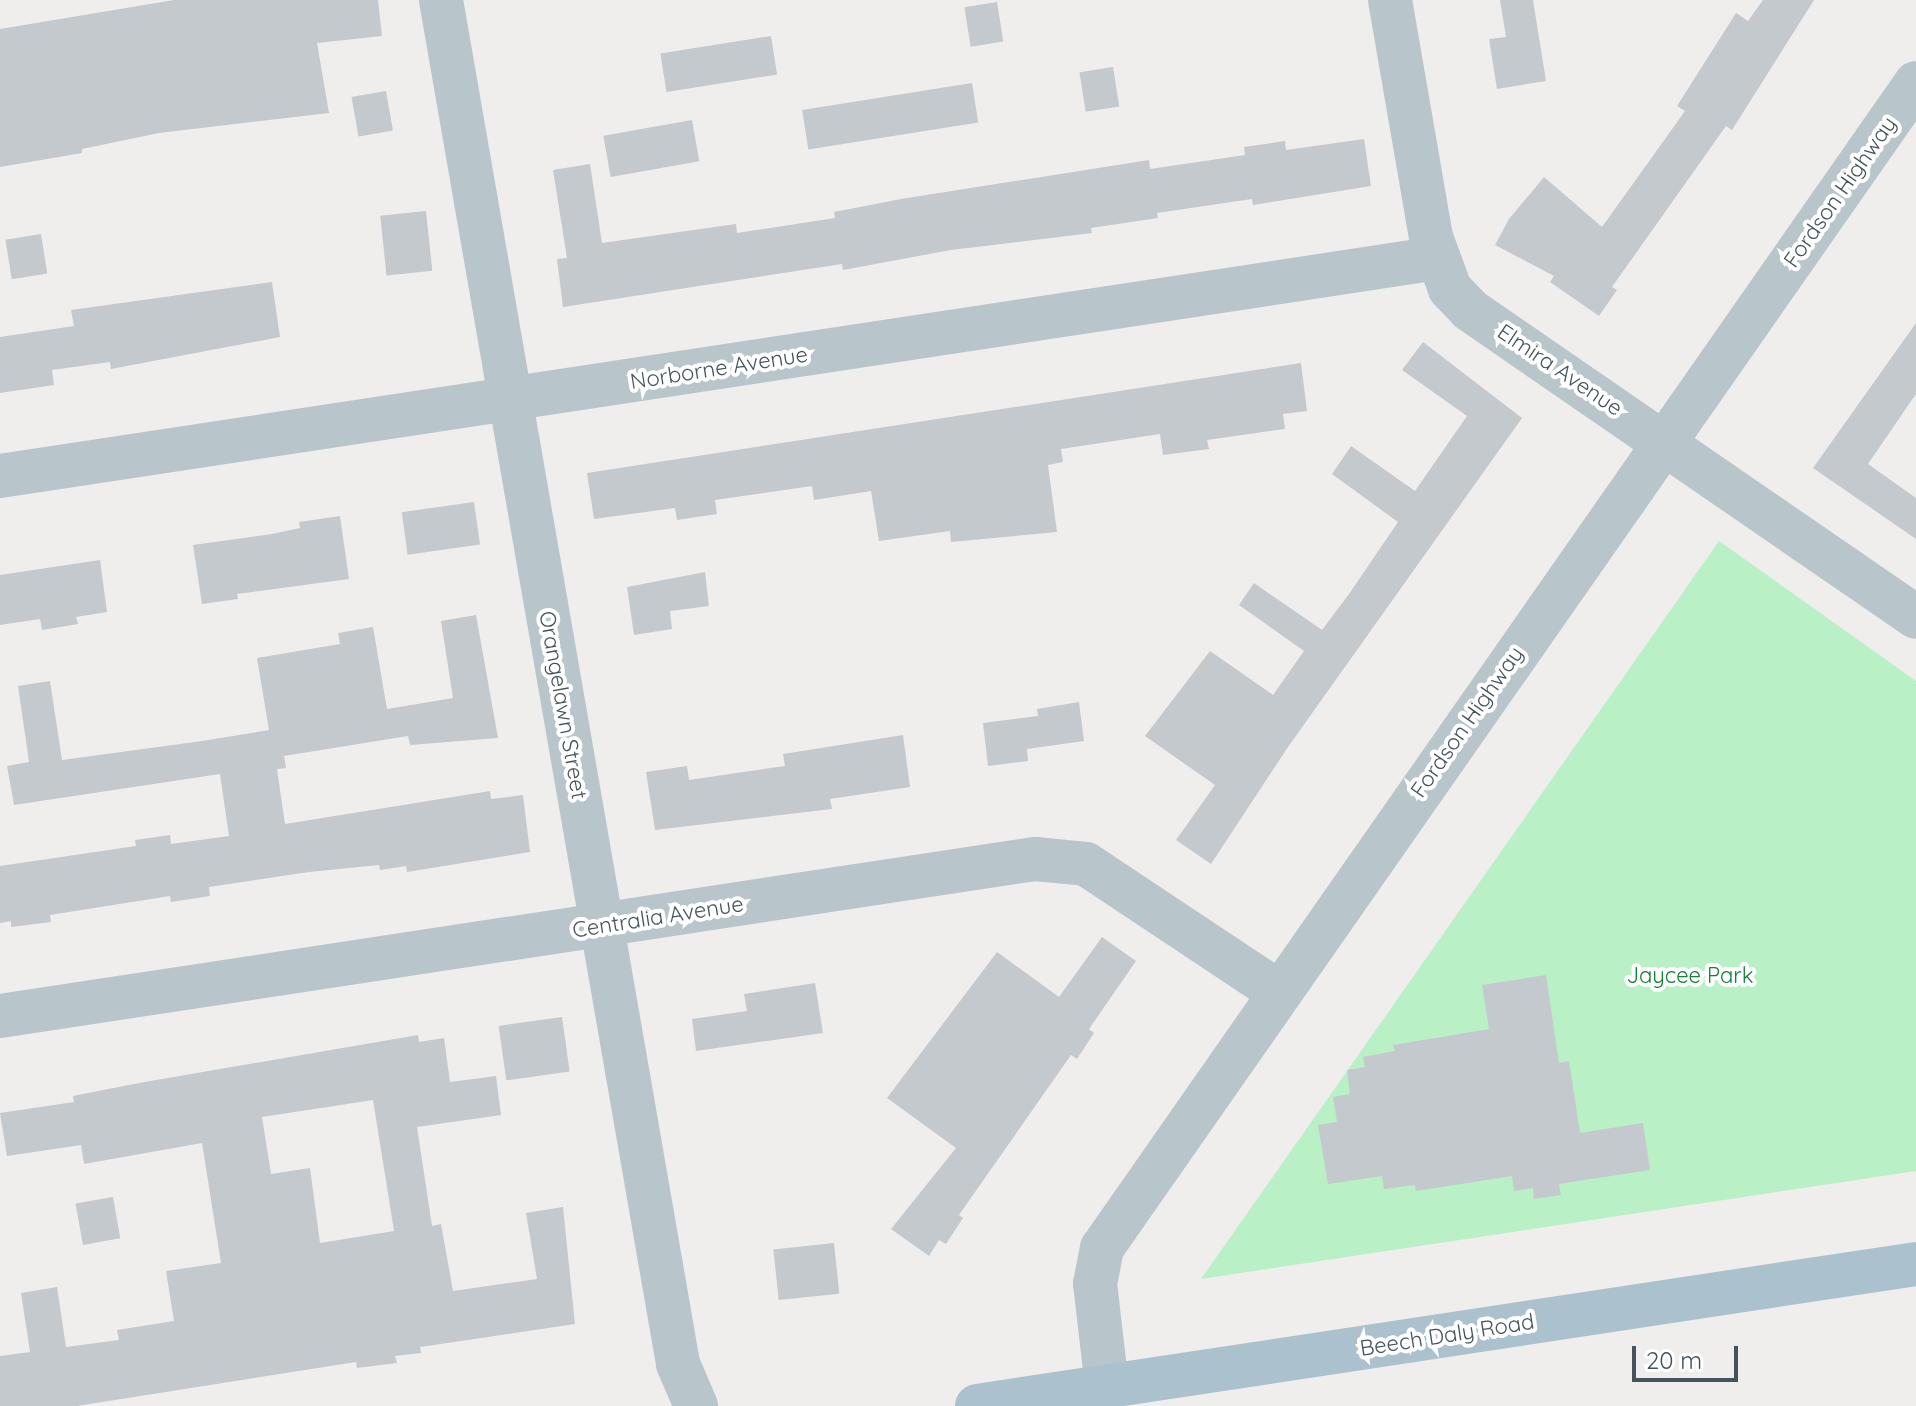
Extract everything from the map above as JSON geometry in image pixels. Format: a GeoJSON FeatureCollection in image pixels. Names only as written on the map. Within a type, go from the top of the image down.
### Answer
{"type":"FeatureCollection","features":[{"type":"Feature","properties":{"kind":"main road","name":"Beech Daly Road"},"geometry":{"type":"LineString","coordinates":[[977,1406],[1916,1264]]}},
{"type":"Feature","properties":{"kind":"street","name":"Orangelawn Street"},"geometry":{"type":"LineString","coordinates":[[441,0],[678,1364],[696,1406]]}},
{"type":"Feature","properties":{"kind":"street","name":"Elmira Avenue"},"geometry":{"type":"LineString","coordinates":[[1390,0],[1438,258],[1450,289],[1470,310],[1916,617]]}},
{"type":"Feature","properties":{"kind":"street","name":"Fordson Highway"},"geometry":{"type":"LineString","coordinates":[[1107,1387],[1095,1284],[1102,1248],[1916,83]]}},
{"type":"Feature","properties":{"kind":"street","name":"Norborne Avenue"},"geometry":{"type":"LineString","coordinates":[[0,476],[1438,258]]}},
{"type":"Feature","properties":{"kind":"street","name":"Centralia Avenue"},"geometry":{"type":"LineString","coordinates":[[0,1016],[1063,859],[1086,864],[1279,992]]}},
{"type":"Feature","properties":{"kind":"green space","name":"Jaycee Park"},"geometry":{"type":"Polygon","coordinates":[[[1719,541],[1916,681],[1916,1171],[1201,1279],[1719,541]]]}},
{"type":"Feature","properties":{"kind":"building"},"geometry":{"type":"Polygon","coordinates":[[[174,0],[378,0],[382,36],[317,43],[329,113],[159,133],[82,149],[82,153],[0,167],[0,29],[174,0]]]}},
{"type":"Feature","properties":{"kind":"building"},"geometry":{"type":"Polygon","coordinates":[[[1500,0],[1533,0],[1546,81],[1497,89],[1489,39],[1506,37],[1500,0]]]}},
{"type":"Feature","properties":{"kind":"building"},"geometry":{"type":"Polygon","coordinates":[[[1763,0],[1814,0],[1732,130],[1726,126],[1612,287],[1617,290],[1599,316],[1550,282],[1554,276],[1495,245],[1509,219],[1544,177],[1602,227],[1685,111],[1677,106],[1736,13],[1748,21],[1763,0]]]}},
{"type":"Feature","properties":{"kind":"building"},"geometry":{"type":"Polygon","coordinates":[[[997,2],[1003,42],[971,47],[964,7],[997,2]]]}},
{"type":"Feature","properties":{"kind":"building"},"geometry":{"type":"Polygon","coordinates":[[[771,36],[777,75],[666,92],[660,54],[771,36]]]}},
{"type":"Feature","properties":{"kind":"building"},"geometry":{"type":"Polygon","coordinates":[[[1113,67],[1119,107],[1086,112],[1079,72],[1113,67]]]}},
{"type":"Feature","properties":{"kind":"building"},"geometry":{"type":"Polygon","coordinates":[[[972,83],[978,123],[808,149],[802,110],[972,83]]]}},
{"type":"Feature","properties":{"kind":"building"},"geometry":{"type":"Polygon","coordinates":[[[386,91],[393,130],[358,136],[352,97],[386,91]]]}},
{"type":"Feature","properties":{"kind":"building"},"geometry":{"type":"Polygon","coordinates":[[[692,120],[699,161],[611,177],[603,136],[692,120]]]}},
{"type":"Feature","properties":{"kind":"building"},"geometry":{"type":"Polygon","coordinates":[[[1364,139],[1371,186],[1253,205],[1252,199],[1157,213],[1158,218],[1091,228],[1092,233],[951,250],[843,270],[842,264],[563,307],[557,259],[567,258],[553,170],[590,164],[602,243],[736,224],[737,233],[835,218],[834,212],[901,199],[1149,160],[1150,169],[1245,155],[1244,147],[1285,141],[1286,150],[1364,139]]]}},
{"type":"Feature","properties":{"kind":"building"},"geometry":{"type":"Polygon","coordinates":[[[426,211],[432,271],[387,275],[380,216],[426,211]]]}},
{"type":"Feature","properties":{"kind":"building"},"geometry":{"type":"Polygon","coordinates":[[[41,234],[47,274],[12,279],[5,240],[41,234]]]}},
{"type":"Feature","properties":{"kind":"building"},"geometry":{"type":"Polygon","coordinates":[[[272,282],[280,337],[111,369],[110,362],[52,370],[54,385],[0,393],[0,337],[74,326],[71,310],[272,282]]]}},
{"type":"Feature","properties":{"kind":"building"},"geometry":{"type":"Polygon","coordinates":[[[1916,323],[1916,394],[1868,464],[1916,498],[1916,539],[1813,468],[1916,323]]]}},
{"type":"Feature","properties":{"kind":"building"},"geometry":{"type":"Polygon","coordinates":[[[1423,342],[1522,418],[1288,747],[1211,864],[1176,840],[1215,785],[1145,736],[1210,651],[1273,695],[1304,651],[1239,605],[1254,583],[1322,630],[1349,594],[1398,522],[1332,474],[1351,446],[1415,491],[1467,416],[1402,370],[1423,342]]]}},
{"type":"Feature","properties":{"kind":"building"},"geometry":{"type":"Polygon","coordinates":[[[1301,363],[1307,411],[1283,414],[1285,429],[1207,440],[1209,449],[1163,455],[1160,434],[1061,449],[1063,462],[1048,465],[1057,532],[951,542],[950,531],[879,541],[871,491],[814,500],[812,486],[715,500],[717,514],[677,520],[675,508],[594,519],[587,473],[1301,363]]]}},
{"type":"Feature","properties":{"kind":"building"},"geometry":{"type":"Polygon","coordinates":[[[474,502],[480,545],[408,555],[402,512],[474,502]]]}},
{"type":"Feature","properties":{"kind":"building"},"geometry":{"type":"Polygon","coordinates":[[[340,516],[349,579],[237,594],[238,599],[202,604],[193,545],[272,534],[300,528],[299,522],[340,516]]]}},
{"type":"Feature","properties":{"kind":"building"},"geometry":{"type":"Polygon","coordinates":[[[100,560],[107,612],[76,617],[78,624],[42,630],[40,619],[0,625],[0,575],[100,560]]]}},
{"type":"Feature","properties":{"kind":"building"},"geometry":{"type":"Polygon","coordinates":[[[705,572],[709,606],[670,611],[672,629],[634,635],[627,587],[705,572]]]}},
{"type":"Feature","properties":{"kind":"building"},"geometry":{"type":"Polygon","coordinates":[[[476,615],[498,738],[410,745],[408,736],[284,756],[286,768],[277,769],[285,824],[490,791],[491,799],[523,795],[530,852],[407,872],[406,866],[380,870],[379,865],[309,872],[209,887],[210,896],[171,902],[170,896],[50,915],[51,922],[11,927],[11,921],[0,923],[0,866],[136,846],[135,840],[170,835],[171,844],[229,836],[220,774],[14,805],[7,766],[29,762],[18,686],[50,681],[62,760],[202,741],[269,730],[257,658],[340,644],[338,633],[373,627],[387,709],[453,698],[441,621],[476,615]]]}},
{"type":"Feature","properties":{"kind":"building"},"geometry":{"type":"Polygon","coordinates":[[[1079,702],[1084,741],[1027,749],[1028,761],[988,766],[983,723],[1038,716],[1037,709],[1079,702]]]}},
{"type":"Feature","properties":{"kind":"building"},"geometry":{"type":"Polygon","coordinates":[[[903,735],[910,787],[830,799],[832,809],[655,830],[646,772],[687,766],[689,780],[785,766],[783,754],[903,735]]]}},
{"type":"Feature","properties":{"kind":"building"},"geometry":{"type":"Polygon","coordinates":[[[1102,937],[1136,961],[1089,1029],[1094,1033],[1077,1059],[1071,1055],[959,1215],[963,1218],[946,1244],[939,1240],[929,1256],[891,1229],[956,1148],[887,1098],[997,952],[1059,997],[1102,937]]]}},
{"type":"Feature","properties":{"kind":"building"},"geometry":{"type":"Polygon","coordinates":[[[1546,975],[1559,1063],[1569,1061],[1580,1133],[1643,1123],[1650,1170],[1559,1184],[1561,1195],[1534,1199],[1533,1188],[1514,1191],[1512,1176],[1416,1191],[1415,1185],[1384,1189],[1382,1176],[1328,1184],[1318,1125],[1337,1122],[1333,1097],[1350,1094],[1347,1070],[1365,1067],[1363,1057],[1395,1051],[1393,1045],[1489,1029],[1482,985],[1546,975]]]}},
{"type":"Feature","properties":{"kind":"building"},"geometry":{"type":"Polygon","coordinates":[[[815,983],[823,1033],[696,1051],[692,1019],[747,1011],[744,994],[815,983]]]}},
{"type":"Feature","properties":{"kind":"building"},"geometry":{"type":"Polygon","coordinates":[[[562,1017],[570,1071],[506,1080],[499,1026],[562,1017]]]}},
{"type":"Feature","properties":{"kind":"building"},"geometry":{"type":"Polygon","coordinates":[[[418,1035],[419,1042],[444,1038],[450,1082],[496,1076],[501,1115],[417,1127],[432,1226],[441,1224],[453,1291],[537,1279],[526,1213],[563,1207],[575,1324],[420,1347],[421,1353],[395,1356],[397,1363],[357,1368],[356,1362],[77,1406],[0,1406],[0,1356],[30,1352],[21,1293],[57,1287],[66,1347],[119,1340],[117,1330],[174,1321],[166,1271],[221,1263],[202,1143],[84,1164],[81,1145],[7,1156],[0,1113],[74,1102],[73,1096],[418,1035]],[[373,1100],[262,1117],[271,1174],[310,1168],[320,1243],[394,1231],[373,1100]]]}},
{"type":"Feature","properties":{"kind":"building"},"geometry":{"type":"Polygon","coordinates":[[[113,1197],[120,1238],[83,1245],[76,1204],[113,1197]]]}},
{"type":"Feature","properties":{"kind":"building"},"geometry":{"type":"Polygon","coordinates":[[[834,1243],[839,1294],[779,1300],[773,1249],[834,1243]]]}}]}
